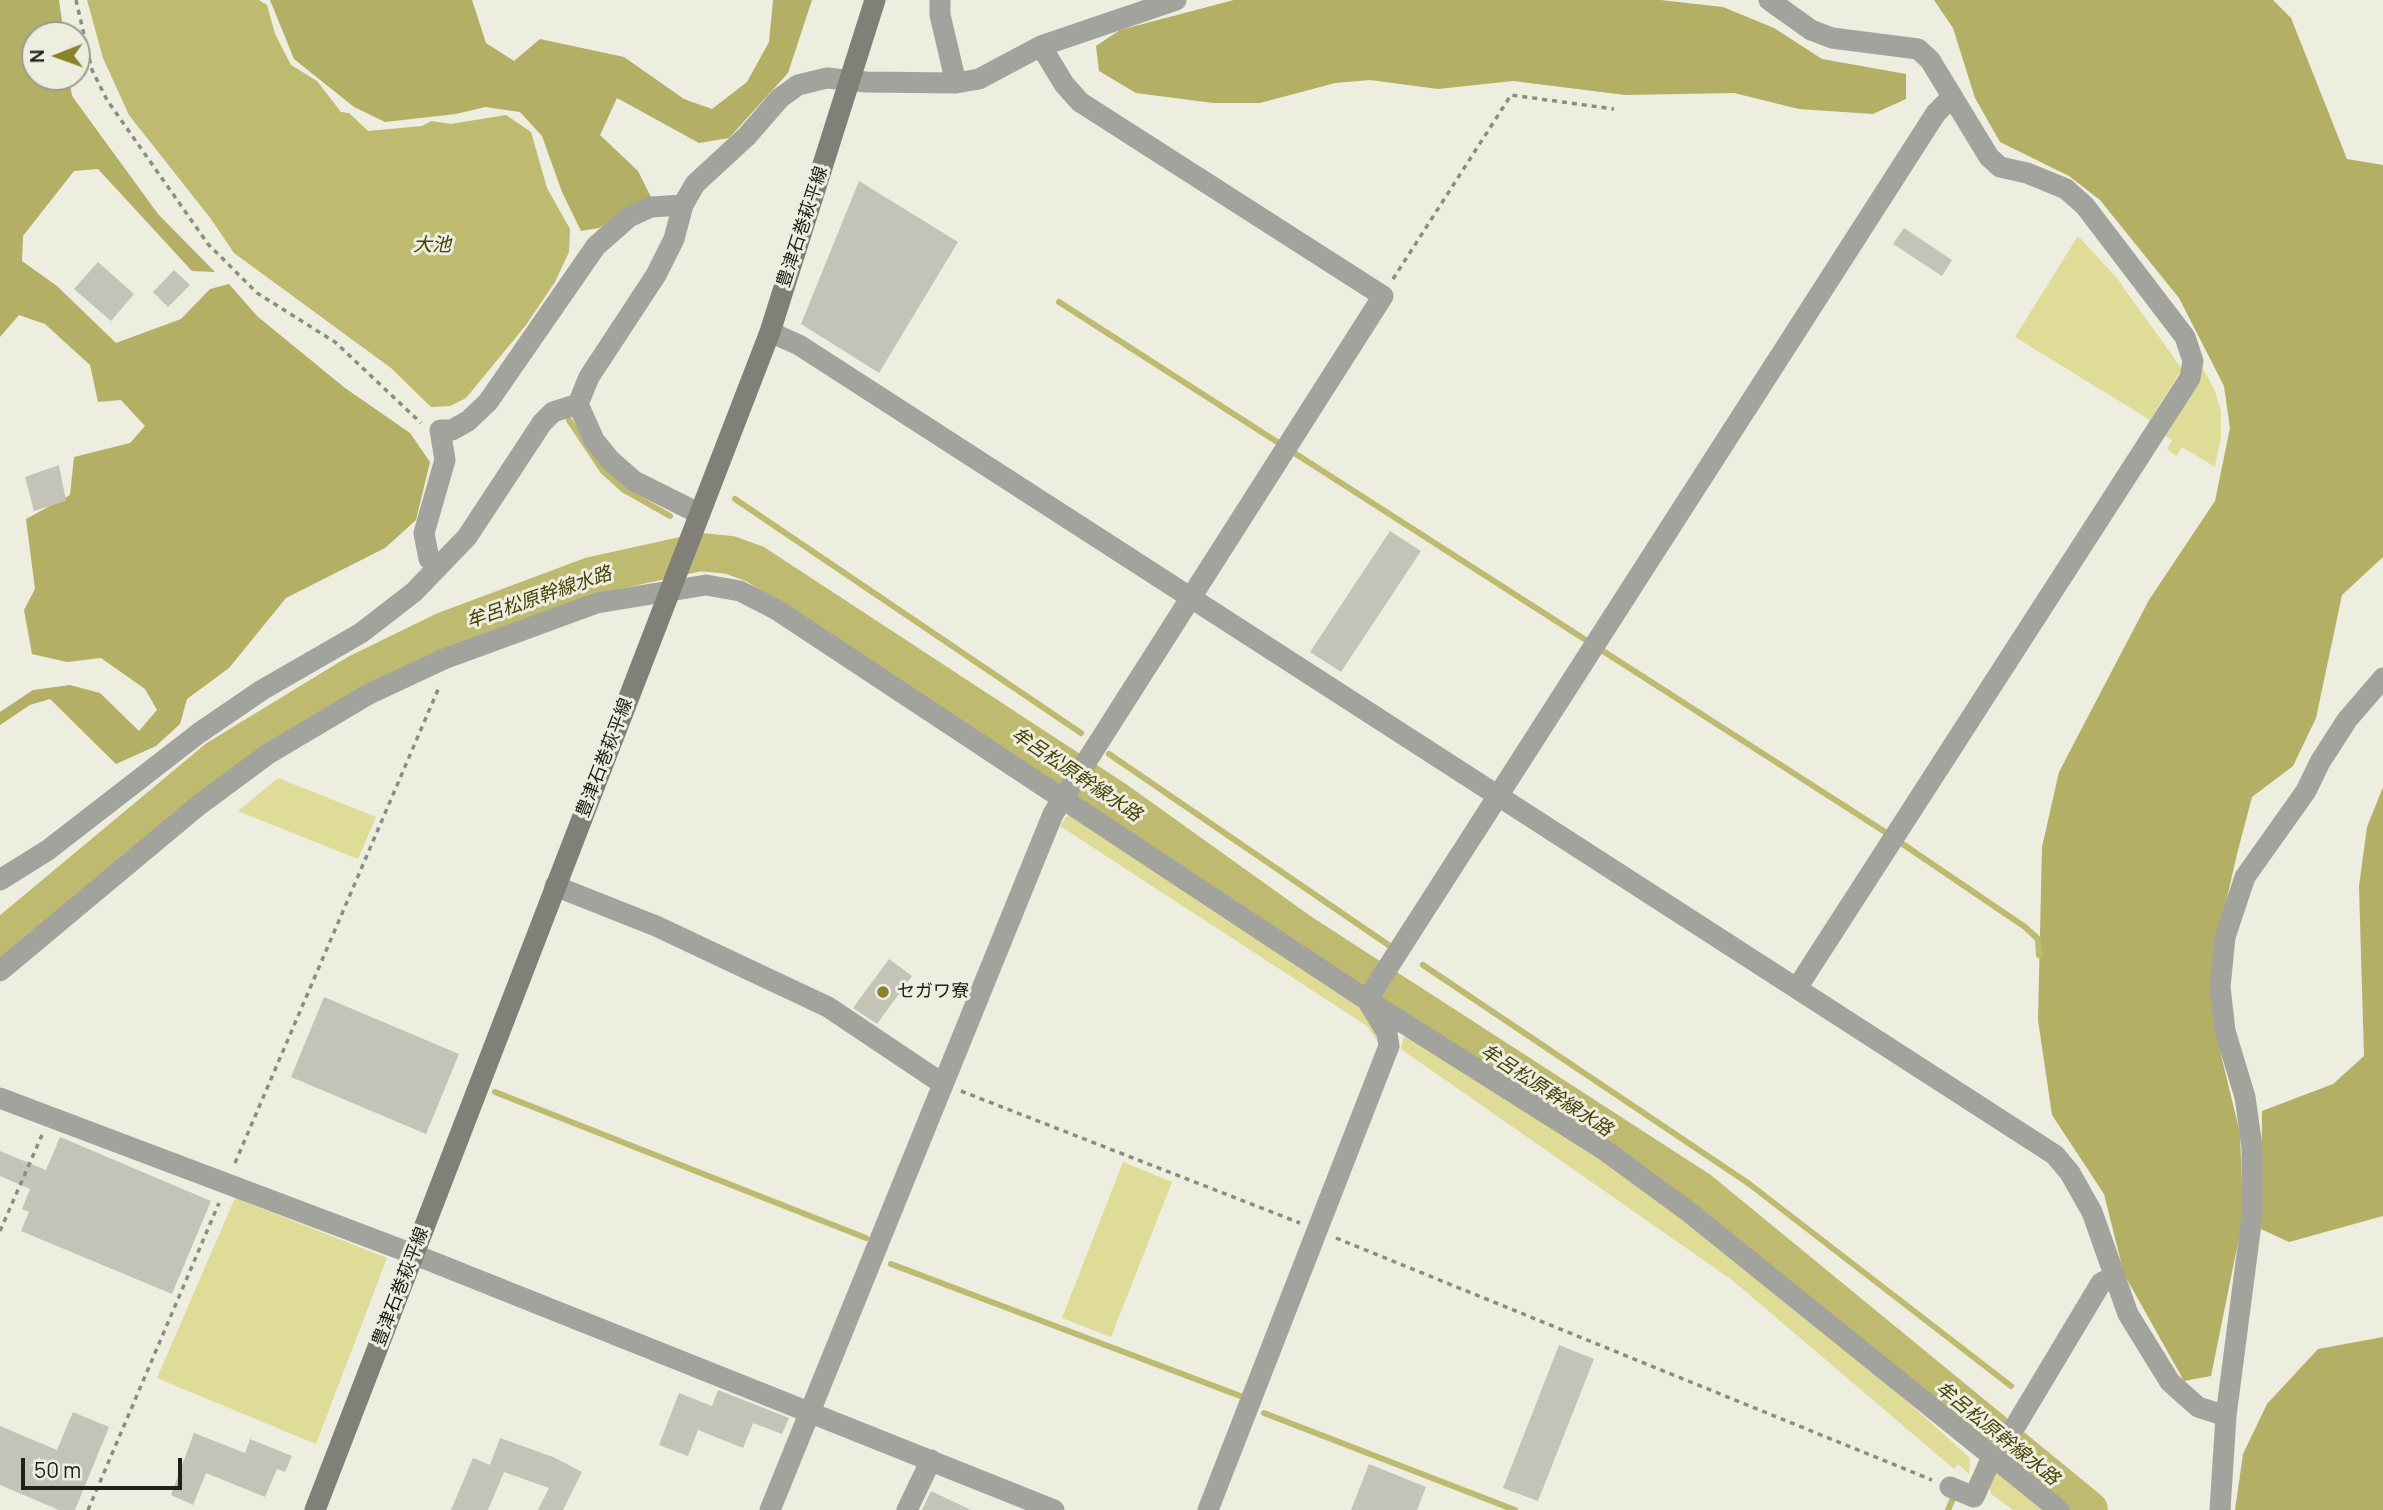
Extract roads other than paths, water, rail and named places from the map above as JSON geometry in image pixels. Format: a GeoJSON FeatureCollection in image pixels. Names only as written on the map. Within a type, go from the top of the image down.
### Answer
{"type":"FeatureCollection","features":[{"type":"Feature","properties":{"kind":"main road","name":"豊津石巻萩平線"},"geometry":{"type":"LineString","coordinates":[[316,1510],[770,332],[876,0]]}},
{"type":"Feature","properties":{"kind":"street"},"geometry":{"type":"LineString","coordinates":[[940,0],[940,15],[956,83]]}},
{"type":"Feature","properties":{"kind":"street"},"geometry":{"type":"LineString","coordinates":[[699,518],[634,481],[610,460],[594,440],[578,404],[589,377],[656,275],[674,239],[683,205],[695,184],[747,136],[780,98],[797,85],[812,80],[956,83],[979,79],[1041,46],[1176,0]]}},
{"type":"Feature","properties":{"kind":"street"},"geometry":{"type":"LineString","coordinates":[[1769,0],[1811,30],[1832,38],[1918,49],[1930,60],[1989,157],[2000,167],[2026,173],[2066,190],[2085,206],[2185,337],[2193,361],[2190,379],[1797,988]]}},
{"type":"Feature","properties":{"kind":"street"},"geometry":{"type":"LineString","coordinates":[[770,1510],[1063,797],[1383,296],[1080,103],[1041,46]]}},
{"type":"Feature","properties":{"kind":"street"},"geometry":{"type":"LineString","coordinates":[[1369,996],[1936,113],[1951,98]]}},
{"type":"Feature","properties":{"kind":"street"},"geometry":{"type":"LineString","coordinates":[[439,566],[429,559],[424,533],[445,460],[440,430],[452,429],[468,421],[488,402],[596,246],[629,217],[651,207],[683,205]]}},
{"type":"Feature","properties":{"kind":"street"},"geometry":{"type":"LineString","coordinates":[[770,332],[799,345],[2055,1155],[2070,1173],[2092,1212],[2128,1314],[2170,1382],[2198,1407],[2226,1416]]}},
{"type":"Feature","properties":{"kind":"street"},"geometry":{"type":"LineString","coordinates":[[0,880],[48,850],[199,733],[262,690],[361,633],[414,592],[467,537],[542,423],[553,412],[578,404]]}},
{"type":"Feature","properties":{"kind":"street"},"geometry":{"type":"LineString","coordinates":[[0,971],[199,805],[268,754],[369,694],[444,659],[597,603],[673,583],[740,591],[777,610],[1604,1149],[1993,1452],[2059,1510]]}},
{"type":"Feature","properties":{"kind":"street"},"geometry":{"type":"LineString","coordinates":[[2220,1510],[2226,1416],[2252,1216],[2252,1147],[2245,1097],[2225,1031],[2220,987],[2225,937],[2245,877],[2306,791],[2320,762],[2347,720],[2383,678]]}},
{"type":"Feature","properties":{"kind":"street"},"geometry":{"type":"LineString","coordinates":[[555,887],[656,926],[828,1007],[943,1084]]}},
{"type":"Feature","properties":{"kind":"street"},"geometry":{"type":"LineString","coordinates":[[1208,1510],[1390,1046],[1387,1033],[1369,996]]}},
{"type":"Feature","properties":{"kind":"street"},"geometry":{"type":"LineString","coordinates":[[0,1098],[413,1254],[1054,1510]]}},
{"type":"Feature","properties":{"kind":"street"},"geometry":{"type":"LineString","coordinates":[[1958,1491],[1974,1497],[1993,1452],[2016,1425],[2101,1283],[2113,1277]]}},
{"type":"Feature","properties":{"kind":"street"},"geometry":{"type":"LineString","coordinates":[[907,1510],[931,1460]]}},
{"type":"Feature","properties":{"kind":"water","name":"大池"},"geometry":{"type":"Polygon","coordinates":[[[87,0],[259,0],[267,5],[275,34],[291,65],[317,81],[341,112],[349,113],[368,131],[422,126],[431,121],[451,124],[506,115],[531,132],[547,188],[570,229],[569,252],[555,282],[526,325],[466,398],[450,406],[431,407],[391,368],[234,253],[211,219],[129,115],[103,58],[87,0]]]}},
{"type":"Feature","properties":{"kind":"waterway"},"geometry":{"type":"LineString","coordinates":[[1059,302],[1882,830],[2025,927],[2038,939],[2039,955]]}},
{"type":"Feature","properties":{"kind":"waterway"},"geometry":{"type":"LineString","coordinates":[[569,420],[603,471],[624,490],[670,516]]}},
{"type":"Feature","properties":{"kind":"waterway"},"geometry":{"type":"LineString","coordinates":[[735,499],[1081,733]]}},
{"type":"Feature","properties":{"kind":"waterway","name":"牟呂松原幹線水路"},"geometry":{"type":"LineString","coordinates":[[0,940],[217,759],[358,673],[444,631],[591,576],[700,552],[730,555],[755,564],[1117,801],[1300,932],[1699,1190],[2089,1510]]}},
{"type":"Feature","properties":{"kind":"waterway"},"geometry":{"type":"LineString","coordinates":[[1109,754],[1390,946]]}},
{"type":"Feature","properties":{"kind":"waterway"},"geometry":{"type":"LineString","coordinates":[[1423,965],[1748,1183],[2011,1386]]}},
{"type":"Feature","properties":{"kind":"waterway"},"geometry":{"type":"LineString","coordinates":[[495,1092],[866,1238]]}},
{"type":"Feature","properties":{"kind":"waterway"},"geometry":{"type":"LineString","coordinates":[[891,1264],[1243,1397]]}},
{"type":"Feature","properties":{"kind":"waterway"},"geometry":{"type":"LineString","coordinates":[[1264,1413],[1515,1510]]}},
{"type":"Feature","properties":{"kind":"waterway"},"geometry":{"type":"LineString","coordinates":[[1948,1510],[1955,1494]]}},
{"type":"Feature","properties":{"kind":"place","name":"セガワ寮"},"geometry":{"type":"Point","coordinates":[883,992]}}]}
